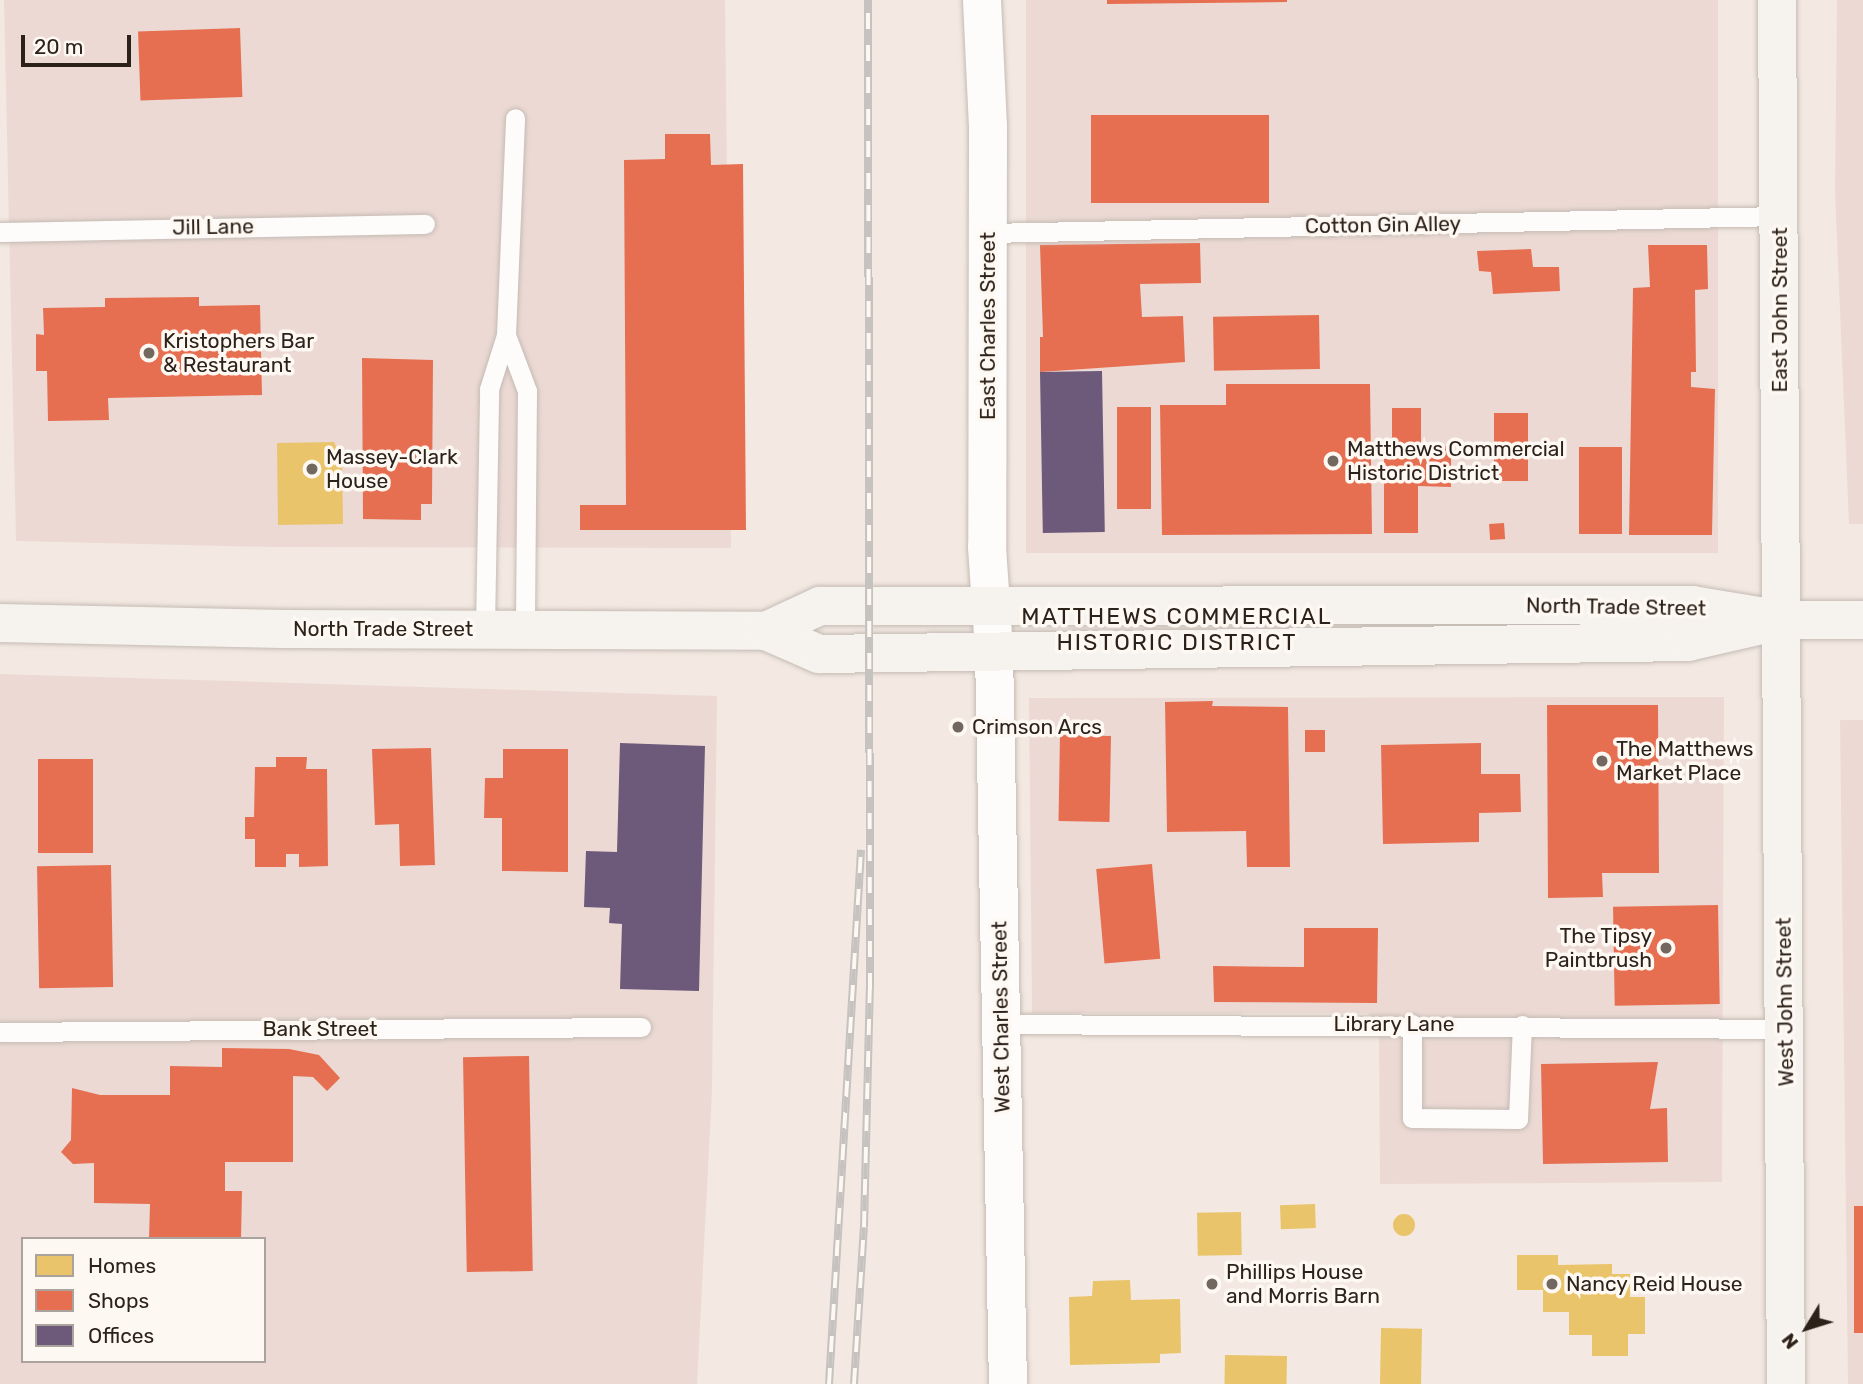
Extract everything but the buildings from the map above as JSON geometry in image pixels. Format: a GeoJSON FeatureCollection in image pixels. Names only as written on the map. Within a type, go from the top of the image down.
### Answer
{"type":"FeatureCollection","features":[{"type":"Feature","properties":{"kind":"main road","name":"East John Street"},"geometry":{"type":"LineString","coordinates":[[1777,0],[1783,620]]}},
{"type":"Feature","properties":{"kind":"main road","name":"North Trade Street"},"geometry":{"type":"LineString","coordinates":[[766,631],[820,606],[1692,605],[1783,620]]}},
{"type":"Feature","properties":{"kind":"main road","name":"North Trade Street"},"geometry":{"type":"LineString","coordinates":[[0,623],[766,631],[819,654],[1688,642],[1783,620]]}},
{"type":"Feature","properties":{"kind":"main road"},"geometry":{"type":"LineString","coordinates":[[1783,620],[1863,620]]}},
{"type":"Feature","properties":{"kind":"main road","name":"West John Street"},"geometry":{"type":"LineString","coordinates":[[1783,620],[1786,1384]]}},
{"type":"Feature","properties":{"kind":"street","name":"East Charles Street"},"geometry":{"type":"LineString","coordinates":[[982,0],[988,233],[987,547],[994,651]]}},
{"type":"Feature","properties":{"kind":"street","name":"West Charles Street"},"geometry":{"type":"LineString","coordinates":[[994,651],[1007,1384]]}},
{"type":"Feature","properties":{"kind":"lane"},"geometry":{"type":"LineString","coordinates":[[485,629],[489,389],[506,335],[515,118]]}},
{"type":"Feature","properties":{"kind":"lane","name":"Cotton Gin Alley"},"geometry":{"type":"LineString","coordinates":[[988,233],[1779,216]]}},
{"type":"Feature","properties":{"kind":"lane","name":"Jill Lane"},"geometry":{"type":"LineString","coordinates":[[0,232],[425,224]]}},
{"type":"Feature","properties":{"kind":"lane"},"geometry":{"type":"LineString","coordinates":[[506,335],[527,391],[525,629]]}},
{"type":"Feature","properties":{"kind":"lane","name":"Library Lane"},"geometry":{"type":"LineString","coordinates":[[1000,1024],[1412,1024],[1786,1029]]}},
{"type":"Feature","properties":{"kind":"lane"},"geometry":{"type":"LineString","coordinates":[[1412,1024],[1412,1118],[1492,1119],[1518,1119],[1522,1025]]}},
{"type":"Feature","properties":{"kind":"lane","name":"Bank Street"},"geometry":{"type":"LineString","coordinates":[[0,1031],[640,1027]]}},
{"type":"Feature","properties":{"kind":"shaded area"},"geometry":{"type":"Polygon","coordinates":[[[4,0],[725,0],[731,548],[272,547],[16,541],[4,0]]]}},
{"type":"Feature","properties":{"kind":"shaded area"},"geometry":{"type":"Polygon","coordinates":[[[1026,0],[1718,0],[1718,553],[1026,553],[1026,0]]]}},
{"type":"Feature","properties":{"kind":"shaded area"},"geometry":{"type":"Polygon","coordinates":[[[1837,0],[1863,0],[1863,524],[1849,524],[1835,192],[1837,0]]]}},
{"type":"Feature","properties":{"kind":"shaded area"},"geometry":{"type":"Polygon","coordinates":[[[0,674],[717,696],[712,1090],[697,1384],[0,1384],[0,674]]]}},
{"type":"Feature","properties":{"kind":"shaded area"},"geometry":{"type":"Polygon","coordinates":[[[1724,697],[1722,1182],[1380,1184],[1379,1037],[1368,1013],[1032,1013],[1029,698],[1724,697]]]}},
{"type":"Feature","properties":{"kind":"shaded area"},"geometry":{"type":"Polygon","coordinates":[[[1840,720],[1863,720],[1863,1384],[1848,1384],[1840,720]]]}},
{"type":"Feature","properties":{"kind":"railway"},"geometry":{"type":"LineString","coordinates":[[854,1384],[864,1227],[870,989],[868,0]]}},
{"type":"Feature","properties":{"kind":"railway"},"geometry":{"type":"LineString","coordinates":[[829,1384],[861,850]]}},
{"type":"Feature","properties":{"kind":"place","name":"Kristophers Bar & Restaurant"},"geometry":{"type":"Point","coordinates":[149,353]}},
{"type":"Feature","properties":{"kind":"place","name":"Matthews Commercial Historic District"},"geometry":{"type":"Point","coordinates":[1333,461]}},
{"type":"Feature","properties":{"kind":"place","name":"Massey-Clark House"},"geometry":{"type":"Point","coordinates":[312,469]}},
{"type":"Feature","properties":{"kind":"place","name":"Crimson Arcs"},"geometry":{"type":"Point","coordinates":[958,727]}},
{"type":"Feature","properties":{"kind":"place","name":"The Matthews Market Place"},"geometry":{"type":"Point","coordinates":[1602,761]}},
{"type":"Feature","properties":{"kind":"place","name":"The Tipsy Paintbrush"},"geometry":{"type":"Point","coordinates":[1666,948]}},
{"type":"Feature","properties":{"kind":"place","name":"Phillips House and Morris Barn"},"geometry":{"type":"Point","coordinates":[1212,1284]}},
{"type":"Feature","properties":{"kind":"place","name":"Nancy Reid House"},"geometry":{"type":"Point","coordinates":[1552,1284]}},
{"type":"Feature","properties":{"kind":"district","name":"MATTHEWS COMMERCIAL HISTORIC DISTRICT"},"geometry":{"type":"Point","coordinates":[1177,629]}}]}
